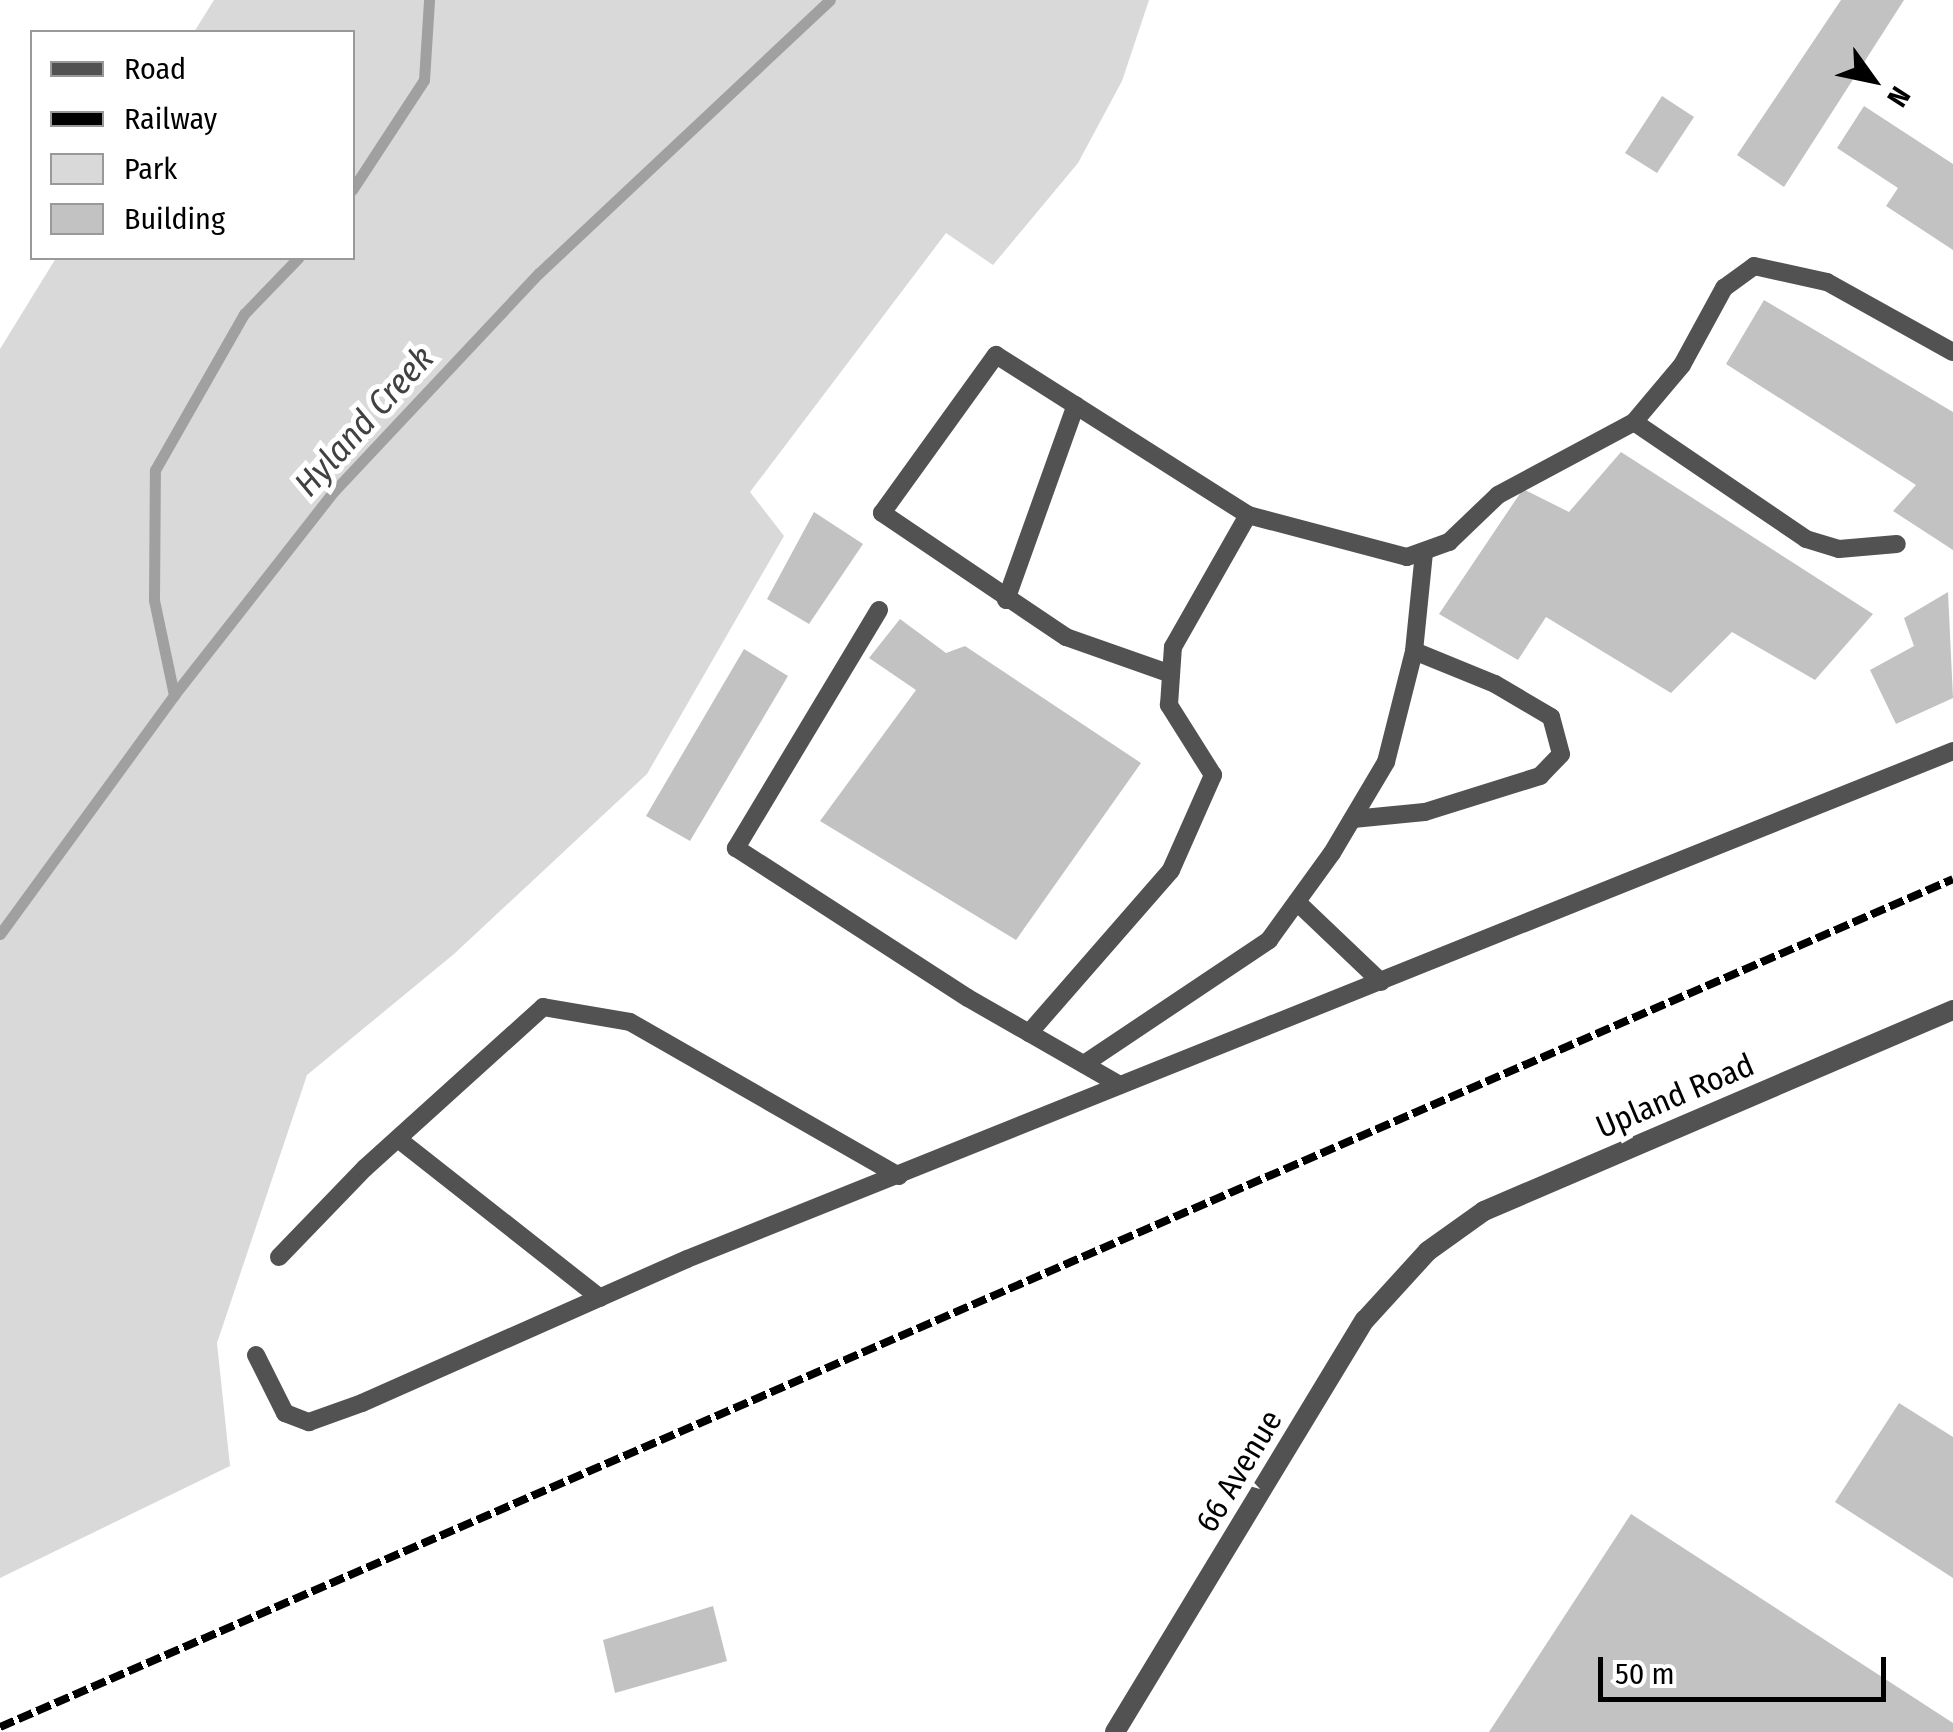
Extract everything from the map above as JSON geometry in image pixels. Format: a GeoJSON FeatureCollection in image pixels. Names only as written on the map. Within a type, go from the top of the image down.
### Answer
{"type":"FeatureCollection","features":[{"type":"Feature","properties":{"kind":"street","name":"Upland Road"},"geometry":{"type":"LineString","coordinates":[[1428,1251],[1484,1211],[1953,1010]]}},
{"type":"Feature","properties":{"kind":"street","name":"66 Avenue"},"geometry":{"type":"LineString","coordinates":[[1115,1732],[1365,1320],[1428,1251]]}},
{"type":"Feature","properties":{"kind":"lane"},"geometry":{"type":"LineString","coordinates":[[1172,674],[1066,637],[882,513],[996,354],[1248,516],[1407,557],[1449,542],[1498,494],[1634,422],[1682,365],[1724,288],[1754,266],[1827,282],[1953,352]]}},
{"type":"Feature","properties":{"kind":"lane"},"geometry":{"type":"LineString","coordinates":[[1006,600],[1076,406]]}},
{"type":"Feature","properties":{"kind":"lane"},"geometry":{"type":"LineString","coordinates":[[1634,422],[1806,539],[1839,549],[1897,544]]}},
{"type":"Feature","properties":{"kind":"lane"},"geometry":{"type":"LineString","coordinates":[[1029,1033],[1171,870],[1213,775],[1169,705],[1173,647],[1248,516]]}},
{"type":"Feature","properties":{"kind":"lane"},"geometry":{"type":"LineString","coordinates":[[1084,1064],[1270,940],[1297,902],[1386,762],[1414,651],[1424,552]]}},
{"type":"Feature","properties":{"kind":"lane"},"geometry":{"type":"LineString","coordinates":[[880,610],[736,848],[1029,1033],[1120,1085]]}},
{"type":"Feature","properties":{"kind":"lane"},"geometry":{"type":"LineString","coordinates":[[1352,819],[1425,812],[1540,776],[1561,754],[1551,717],[1495,684],[1414,651]]}},
{"type":"Feature","properties":{"kind":"lane"},"geometry":{"type":"LineString","coordinates":[[256,1355],[284,1413],[309,1422],[1120,1085],[1953,750]]}},
{"type":"Feature","properties":{"kind":"lane"},"geometry":{"type":"LineString","coordinates":[[1297,902],[1381,982]]}},
{"type":"Feature","properties":{"kind":"lane"},"geometry":{"type":"LineString","coordinates":[[280,1257],[398,1139],[543,1007],[630,1022],[900,1176]]}},
{"type":"Feature","properties":{"kind":"lane"},"geometry":{"type":"LineString","coordinates":[[398,1139],[600,1298]]}},
{"type":"Feature","properties":{"kind":"green space"},"geometry":{"type":"Polygon","coordinates":[[[214,0],[1149,0],[1122,81],[1078,163],[993,265],[946,233],[750,492],[784,536],[647,774],[454,954],[307,1075],[217,1343],[230,1466],[0,1578],[0,349],[55,260],[355,260],[355,30],[195,30],[214,0]]]}},
{"type":"Feature","properties":{"kind":"building"},"geometry":{"type":"Polygon","coordinates":[[[1841,0],[1904,0],[1784,187],[1737,155],[1841,0]]]}},
{"type":"Feature","properties":{"kind":"building"},"geometry":{"type":"Polygon","coordinates":[[[1662,96],[1694,117],[1657,173],[1625,153],[1662,96]]]}},
{"type":"Feature","properties":{"kind":"building"},"geometry":{"type":"Polygon","coordinates":[[[1864,106],[1953,164],[1953,250],[1886,206],[1898,188],[1837,148],[1864,106]]]}},
{"type":"Feature","properties":{"kind":"building"},"geometry":{"type":"Polygon","coordinates":[[[1764,300],[1953,412],[1953,550],[1893,511],[1916,485],[1726,364],[1764,300]]]}},
{"type":"Feature","properties":{"kind":"building"},"geometry":{"type":"Polygon","coordinates":[[[1621,452],[1873,614],[1815,680],[1732,632],[1671,693],[1546,617],[1518,660],[1439,614],[1523,489],[1569,512],[1621,452]]]}},
{"type":"Feature","properties":{"kind":"building"},"geometry":{"type":"Polygon","coordinates":[[[814,512],[863,544],[809,624],[767,599],[814,512]]]}},
{"type":"Feature","properties":{"kind":"building"},"geometry":{"type":"Polygon","coordinates":[[[1948,592],[1953,698],[1896,724],[1870,670],[1914,646],[1904,618],[1948,592]]]}},
{"type":"Feature","properties":{"kind":"building"},"geometry":{"type":"Polygon","coordinates":[[[900,619],[946,653],[965,646],[1141,763],[1016,940],[820,821],[916,690],[869,658],[900,619]]]}},
{"type":"Feature","properties":{"kind":"building"},"geometry":{"type":"Polygon","coordinates":[[[744,649],[788,676],[690,841],[646,816],[744,649]]]}},
{"type":"Feature","properties":{"kind":"building"},"geometry":{"type":"Polygon","coordinates":[[[1899,1403],[1953,1437],[1953,1578],[1835,1502],[1899,1403]]]}},
{"type":"Feature","properties":{"kind":"building"},"geometry":{"type":"Polygon","coordinates":[[[1631,1514],[1953,1723],[1953,1732],[1489,1732],[1631,1514]]]}},
{"type":"Feature","properties":{"kind":"building"},"geometry":{"type":"Polygon","coordinates":[[[713,1606],[727,1661],[615,1693],[603,1640],[713,1606]]]}},
{"type":"Feature","properties":{"kind":"waterway"},"geometry":{"type":"LineString","coordinates":[[355,185],[424,80],[429,0]]}},
{"type":"Feature","properties":{"kind":"waterway","name":"Hyland Creek"},"geometry":{"type":"LineString","coordinates":[[0,934],[174,695],[335,490],[539,273],[830,0]]}},
{"type":"Feature","properties":{"kind":"waterway"},"geometry":{"type":"LineString","coordinates":[[174,695],[154,600],[155,470],[244,314],[296,260]]}},
{"type":"Feature","properties":{"kind":"railway"},"geometry":{"type":"LineString","coordinates":[[0,1727],[1953,879]]}}]}
